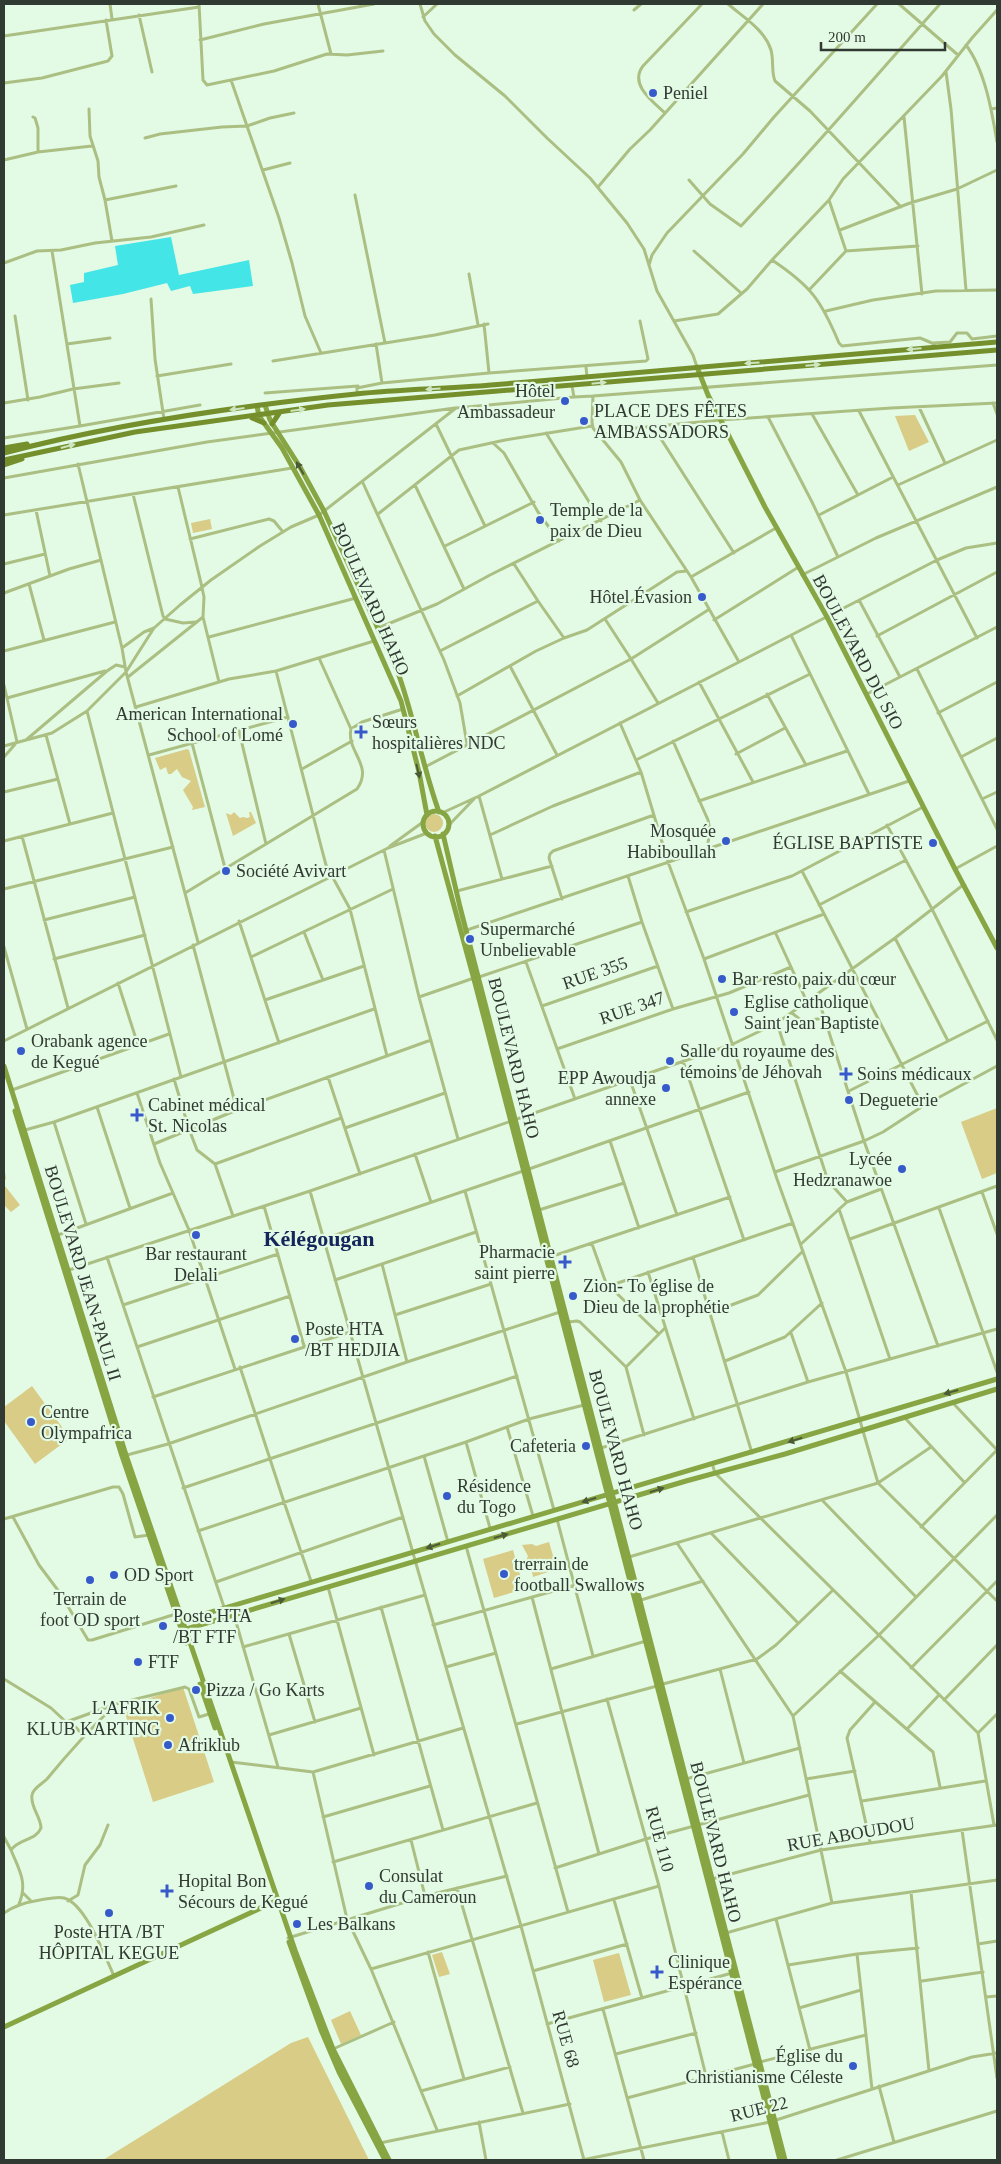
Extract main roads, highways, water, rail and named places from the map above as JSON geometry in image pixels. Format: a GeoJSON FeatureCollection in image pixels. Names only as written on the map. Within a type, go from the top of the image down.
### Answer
{"type":"FeatureCollection","features":[{"type":"Feature","properties":{"kind":"main road"},"geometry":{"type":"LineString","coordinates":[[4,448],[47,442],[164,420],[357,394],[587,377],[934,345],[997,342]]}},
{"type":"Feature","properties":{"kind":"main road"},"geometry":{"type":"LineString","coordinates":[[4,460],[135,432],[374,401],[997,350]]}},
{"type":"Feature","properties":{"kind":"main road","name":"BOULEVARD DU SIO"},"geometry":{"type":"LineString","coordinates":[[697,367],[698,374],[776,528],[827,618],[909,781],[997,948]]}},
{"type":"Feature","properties":{"kind":"main road","name":"BOULEVARD HAHO"},"geometry":{"type":"LineString","coordinates":[[265,405],[275,433],[319,515],[403,709],[419,772],[426,815]]}},
{"type":"Feature","properties":{"kind":"main road","name":"BOULEVARD HAHO"},"geometry":{"type":"LineString","coordinates":[[257,406],[259,416],[275,433],[314,491],[378,628],[406,695],[425,767],[441,812]]}},
{"type":"Feature","properties":{"kind":"main road"},"geometry":{"type":"LineString","coordinates":[[272,424],[280,412]]}},
{"type":"Feature","properties":{"kind":"main road"},"geometry":{"type":"LineString","coordinates":[[249,417],[264,423]]}},
{"type":"Feature","properties":{"kind":"main road"},"geometry":{"type":"LineString","coordinates":[[4,453],[47,442]]}},
{"type":"Feature","properties":{"kind":"main road"},"geometry":{"type":"LineString","coordinates":[[4,465],[40,453]]}},
{"type":"Feature","properties":{"kind":"main road"},"geometry":{"type":"LineString","coordinates":[[308,495],[314,491]]}},
{"type":"Feature","properties":{"kind":"main road"},"geometry":{"type":"LineString","coordinates":[[432,812],[441,812],[447,819],[448,826],[444,834],[435,836],[427,833],[423,822],[426,815],[432,812]]}},
{"type":"Feature","properties":{"kind":"main road","name":"BOULEVARD HAHO"},"geometry":{"type":"LineString","coordinates":[[444,834],[456,892],[563,1311],[584,1405],[610,1493]]}},
{"type":"Feature","properties":{"kind":"main road","name":"BOULEVARD HAHO"},"geometry":{"type":"LineString","coordinates":[[435,836],[477,977]]}},
{"type":"Feature","properties":{"kind":"main road","name":"BOULEVARD JEAN-PAUL II"},"geometry":{"type":"LineString","coordinates":[[4,1066],[69,1270],[124,1456],[177,1614]]}},
{"type":"Feature","properties":{"kind":"main road","name":"BOULEVARD JEAN-PAUL II"},"geometry":{"type":"LineString","coordinates":[[4,1077],[149,1535],[231,1762],[321,2030],[335,2064],[385,2160]]}},
{"type":"Feature","properties":{"kind":"main road","name":"BOULEVARD HAHO"},"geometry":{"type":"LineString","coordinates":[[563,1311],[568,1322],[601,1448],[612,1504],[646,1641],[686,1779],[696,1827],[725,1933],[733,1973]]}},
{"type":"Feature","properties":{"kind":"main road"},"geometry":{"type":"LineString","coordinates":[[180,1622],[490,1528],[752,1453],[997,1379]]}},
{"type":"Feature","properties":{"kind":"main road"},"geometry":{"type":"LineString","coordinates":[[183,1630],[557,1519],[785,1454],[997,1389]]}},
{"type":"Feature","properties":{"kind":"main road","name":"BOULEVARD HAHO"},"geometry":{"type":"LineString","coordinates":[[612,1504],[629,1557],[733,1973],[785,2160]]}},
{"type":"Feature","properties":{"kind":"main road","name":"BOULEVARD JEAN-PAUL II"},"geometry":{"type":"LineString","coordinates":[[183,1630],[210,1714],[277,1901]]}},
{"type":"Feature","properties":{"kind":"main road"},"geometry":{"type":"LineString","coordinates":[[4,2027],[277,1901]]}},
{"type":"Feature","properties":{"kind":"main road","name":"BOULEVARD JEAN-PAUL II"},"geometry":{"type":"LineString","coordinates":[[289,1938],[333,2049],[389,2160]]}},
{"type":"Feature","properties":{"kind":"main road","name":"BOULEVARD HAHO"},"geometry":{"type":"LineString","coordinates":[[773,2122],[780,2160]]}},
{"type":"Feature","properties":{"kind":"water"},"geometry":{"type":"Polygon","coordinates":[[[171,237],[179,275],[249,260],[253,286],[193,294],[190,286],[171,291],[167,283],[123,294],[73,303],[70,285],[84,282],[84,273],[118,265],[115,246],[171,237]]]}},
{"type":"Feature","properties":{"kind":"place","name":"Peniel"},"geometry":{"type":"Point","coordinates":[653,93]}},
{"type":"Feature","properties":{"kind":"place","name":"Hôtel Ambassadeur"},"geometry":{"type":"Point","coordinates":[565,401]}},
{"type":"Feature","properties":{"kind":"place","name":"PLACE DES FÊTES AMBASSADORS"},"geometry":{"type":"Point","coordinates":[584,421]}},
{"type":"Feature","properties":{"kind":"place","name":"Temple de la paix de Dieu"},"geometry":{"type":"Point","coordinates":[540,520]}},
{"type":"Feature","properties":{"kind":"place","name":"Hôtel Évasion"},"geometry":{"type":"Point","coordinates":[702,597]}},
{"type":"Feature","properties":{"kind":"place","name":"American International School of Lomé"},"geometry":{"type":"Point","coordinates":[293,724]}},
{"type":"Feature","properties":{"kind":"place","name":"Sœurs hospitalières NDC"},"geometry":{"type":"Point","coordinates":[361,732]}},
{"type":"Feature","properties":{"kind":"place","name":"Mosquée Habiboullah"},"geometry":{"type":"Point","coordinates":[726,841]}},
{"type":"Feature","properties":{"kind":"place","name":"ÉGLISE BAPTISTE"},"geometry":{"type":"Point","coordinates":[933,843]}},
{"type":"Feature","properties":{"kind":"place","name":"Société Avivart"},"geometry":{"type":"Point","coordinates":[226,871]}},
{"type":"Feature","properties":{"kind":"place","name":"Supermarché Unbelievable"},"geometry":{"type":"Point","coordinates":[470,939]}},
{"type":"Feature","properties":{"kind":"place","name":"Bar resto paix du cœur"},"geometry":{"type":"Point","coordinates":[722,979]}},
{"type":"Feature","properties":{"kind":"place","name":"Eglise catholique Saint jean Baptiste"},"geometry":{"type":"Point","coordinates":[734,1012]}},
{"type":"Feature","properties":{"kind":"place","name":"Orabank agence de Kegué"},"geometry":{"type":"Point","coordinates":[21,1051]}},
{"type":"Feature","properties":{"kind":"place","name":"Salle du royaume des témoins de Jéhovah"},"geometry":{"type":"Point","coordinates":[670,1061]}},
{"type":"Feature","properties":{"kind":"place","name":"Soins médicaux"},"geometry":{"type":"Point","coordinates":[846,1074]}},
{"type":"Feature","properties":{"kind":"place","name":"EPP Awoudja annexe"},"geometry":{"type":"Point","coordinates":[666,1088]}},
{"type":"Feature","properties":{"kind":"place","name":"Degueterie"},"geometry":{"type":"Point","coordinates":[849,1100]}},
{"type":"Feature","properties":{"kind":"place","name":"Cabinet médical St. Nicolas"},"geometry":{"type":"Point","coordinates":[137,1115]}},
{"type":"Feature","properties":{"kind":"place","name":"Lycée Hedzranawoe"},"geometry":{"type":"Point","coordinates":[902,1169]}},
{"type":"Feature","properties":{"kind":"place","name":"Bar restaurant Delali"},"geometry":{"type":"Point","coordinates":[196,1235]}},
{"type":"Feature","properties":{"kind":"place","name":"Pharmacie saint pierre"},"geometry":{"type":"Point","coordinates":[565,1262]}},
{"type":"Feature","properties":{"kind":"place","name":"Zion- To église de Dieu de la prophétie"},"geometry":{"type":"Point","coordinates":[573,1296]}},
{"type":"Feature","properties":{"kind":"place","name":"Poste HTA /BT HEDJIA"},"geometry":{"type":"Point","coordinates":[295,1339]}},
{"type":"Feature","properties":{"kind":"place","name":"Centre Olympafrica"},"geometry":{"type":"Point","coordinates":[31,1422]}},
{"type":"Feature","properties":{"kind":"place","name":"Cafeteria"},"geometry":{"type":"Point","coordinates":[586,1446]}},
{"type":"Feature","properties":{"kind":"place","name":"Résidence du Togo"},"geometry":{"type":"Point","coordinates":[447,1496]}},
{"type":"Feature","properties":{"kind":"place","name":"trerrain de football Swallows"},"geometry":{"type":"Point","coordinates":[504,1574]}},
{"type":"Feature","properties":{"kind":"place","name":"OD Sport"},"geometry":{"type":"Point","coordinates":[114,1575]}},
{"type":"Feature","properties":{"kind":"place","name":"Terrain de foot OD sport"},"geometry":{"type":"Point","coordinates":[90,1580]}},
{"type":"Feature","properties":{"kind":"place","name":"Poste HTA /BT FTF"},"geometry":{"type":"Point","coordinates":[163,1626]}},
{"type":"Feature","properties":{"kind":"place","name":"FTF"},"geometry":{"type":"Point","coordinates":[138,1662]}},
{"type":"Feature","properties":{"kind":"place","name":"Pizza / Go Karts"},"geometry":{"type":"Point","coordinates":[196,1690]}},
{"type":"Feature","properties":{"kind":"place","name":"L'AFRIK KLUB KARTING"},"geometry":{"type":"Point","coordinates":[170,1718]}},
{"type":"Feature","properties":{"kind":"place","name":"Afriklub"},"geometry":{"type":"Point","coordinates":[168,1745]}},
{"type":"Feature","properties":{"kind":"place","name":"Consulat du Cameroun"},"geometry":{"type":"Point","coordinates":[369,1886]}},
{"type":"Feature","properties":{"kind":"place","name":"Hopital Bon Sécours de Kegué"},"geometry":{"type":"Point","coordinates":[167,1891]}},
{"type":"Feature","properties":{"kind":"place","name":"Poste HTA /BT HÔPITAL KEGUE"},"geometry":{"type":"Point","coordinates":[109,1913]}},
{"type":"Feature","properties":{"kind":"place","name":"Les Balkans"},"geometry":{"type":"Point","coordinates":[297,1924]}},
{"type":"Feature","properties":{"kind":"place","name":"Clinique Espérance"},"geometry":{"type":"Point","coordinates":[657,1972]}},
{"type":"Feature","properties":{"kind":"place","name":"Église du Christianisme Céleste"},"geometry":{"type":"Point","coordinates":[853,2066]}},
{"type":"Feature","properties":{"kind":"district","name":"Kélégougan"},"geometry":{"type":"Point","coordinates":[319,1238]}}]}
